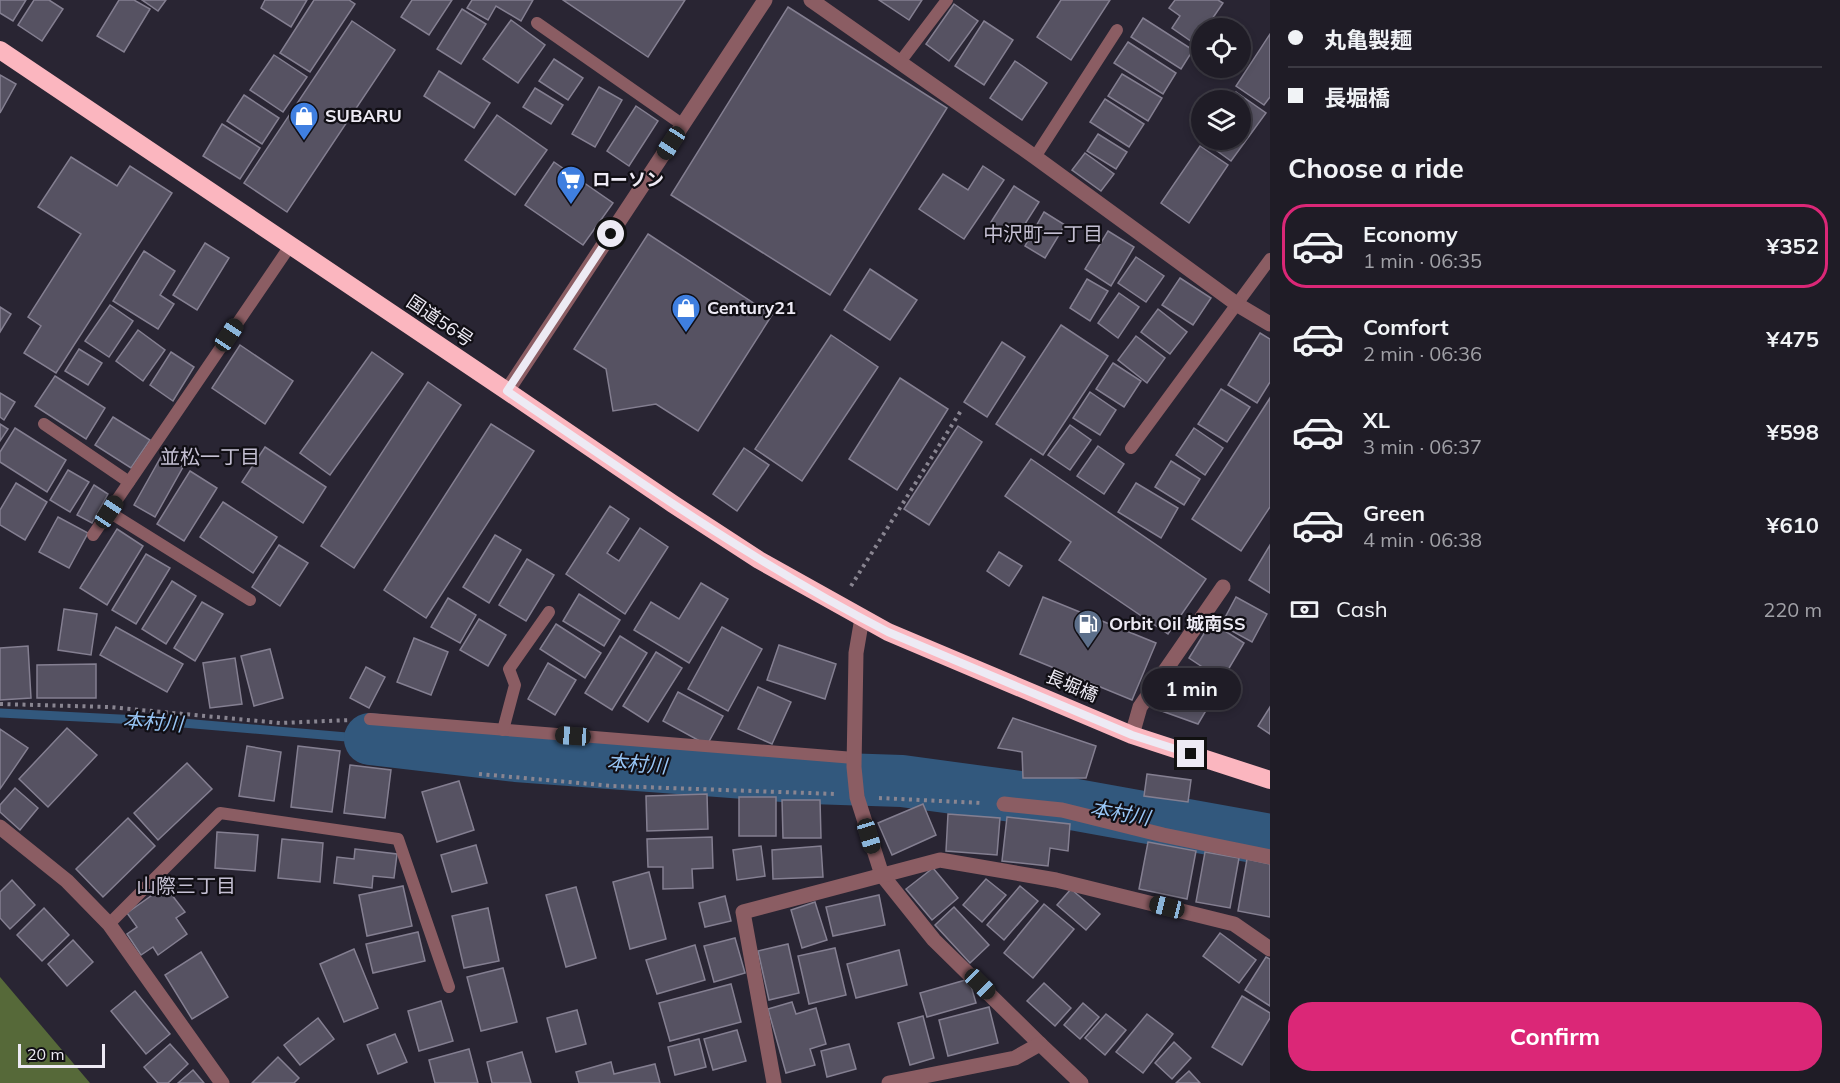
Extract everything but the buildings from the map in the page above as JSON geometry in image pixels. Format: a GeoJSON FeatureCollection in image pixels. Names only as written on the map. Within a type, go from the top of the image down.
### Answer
{"type":"FeatureCollection","features":[{"type":"Feature","properties":{"kind":"highway","name":"国道56号"},"geometry":{"type":"LineString","coordinates":[[0,50],[673,504],[759,560],[862,618]]}},
{"type":"Feature","properties":{"kind":"highway","name":"長堀橋"},"geometry":{"type":"LineString","coordinates":[[862,618],[888,632],[1132,735],[1270,780]]}},
{"type":"Feature","properties":{"kind":"street"},"geometry":{"type":"LineString","coordinates":[[507,391],[765,0]]}},
{"type":"Feature","properties":{"kind":"street"},"geometry":{"type":"LineString","coordinates":[[811,0],[1035,157],[1238,305],[1270,324]]}},
{"type":"Feature","properties":{"kind":"street"},"geometry":{"type":"LineString","coordinates":[[1132,735],[1140,707],[1222,587]]}},
{"type":"Feature","properties":{"kind":"street"},"geometry":{"type":"LineString","coordinates":[[862,618],[856,653],[854,762],[856,793],[882,875],[934,940],[1081,1083]]}},
{"type":"Feature","properties":{"kind":"street"},"geometry":{"type":"LineString","coordinates":[[1004,804],[1062,810],[1163,835],[1270,857]]}},
{"type":"Feature","properties":{"kind":"street"},"geometry":{"type":"LineString","coordinates":[[0,827],[67,881],[109,924],[222,1083]]}},
{"type":"Feature","properties":{"kind":"street"},"geometry":{"type":"LineString","coordinates":[[774,1083],[743,912],[940,860],[1056,880],[1234,924],[1270,949]]}},
{"type":"Feature","properties":{"kind":"street"},"geometry":{"type":"LineString","coordinates":[[889,1083],[1015,1058],[1040,1044]]}},
{"type":"Feature","properties":{"kind":"lane"},"geometry":{"type":"LineString","coordinates":[[900,62],[947,0]]}},
{"type":"Feature","properties":{"kind":"lane"},"geometry":{"type":"LineString","coordinates":[[537,23],[683,125]]}},
{"type":"Feature","properties":{"kind":"lane"},"geometry":{"type":"LineString","coordinates":[[1035,157],[1117,30]]}},
{"type":"Feature","properties":{"kind":"lane"},"geometry":{"type":"LineString","coordinates":[[93,535],[290,246]]}},
{"type":"Feature","properties":{"kind":"lane"},"geometry":{"type":"LineString","coordinates":[[1131,448],[1270,260]]}},
{"type":"Feature","properties":{"kind":"lane"},"geometry":{"type":"LineString","coordinates":[[44,424],[129,482]]}},
{"type":"Feature","properties":{"kind":"lane"},"geometry":{"type":"LineString","coordinates":[[109,512],[250,600]]}},
{"type":"Feature","properties":{"kind":"lane"},"geometry":{"type":"LineString","coordinates":[[503,730],[515,685],[509,669],[549,612]]}},
{"type":"Feature","properties":{"kind":"lane"},"geometry":{"type":"LineString","coordinates":[[370,720],[854,762]]}},
{"type":"Feature","properties":{"kind":"lane"},"geometry":{"type":"LineString","coordinates":[[109,924],[220,813],[398,839],[449,987]]}},
{"type":"Feature","properties":{"kind":"path"},"geometry":{"type":"LineString","coordinates":[[838,605],[962,409]]}},
{"type":"Feature","properties":{"kind":"path"},"geometry":{"type":"LineString","coordinates":[[0,704],[109,707],[280,723],[370,720]]}},
{"type":"Feature","properties":{"kind":"path"},"geometry":{"type":"LineString","coordinates":[[479,774],[612,786],[856,793],[1004,804]]}},
{"type":"Feature","properties":{"kind":"green space"},"geometry":{"type":"Polygon","coordinates":[[[0,977],[90,1083],[0,1083],[0,977]]]}},
{"type":"Feature","properties":{"kind":"waterway","name":"本村川"},"geometry":{"type":"LineString","coordinates":[[0,713],[159,721],[370,739]]}},
{"type":"Feature","properties":{"kind":"waterway","name":"本村川"},"geometry":{"type":"LineString","coordinates":[[370,739],[516,756],[811,778],[902,781],[1071,804],[1270,840]]}},
{"type":"Feature","properties":{"kind":"place","name":"SUBARU"},"geometry":{"type":"Point","coordinates":[304,142]}},
{"type":"Feature","properties":{"kind":"place","name":"ローソン"},"geometry":{"type":"Point","coordinates":[571,206]}},
{"type":"Feature","properties":{"kind":"place","name":"Century21"},"geometry":{"type":"Point","coordinates":[686,334]}},
{"type":"Feature","properties":{"kind":"place","name":"Orbit Oil 城南SS"},"geometry":{"type":"Point","coordinates":[1088,650]}},
{"type":"Feature","properties":{"kind":"district","name":"中沢町一丁目"},"geometry":{"type":"Point","coordinates":[1043,234]}},
{"type":"Feature","properties":{"kind":"district","name":"並松一丁目"},"geometry":{"type":"Point","coordinates":[210,457]}},
{"type":"Feature","properties":{"kind":"district","name":"山際三丁目"},"geometry":{"type":"Point","coordinates":[186,886]}},
{"type":"Feature","properties":{"kind":"route"},"geometry":{"type":"LineString","coordinates":[[611,234],[507,391],[759,560],[888,632],[1132,735],[1191,754]]}}]}
